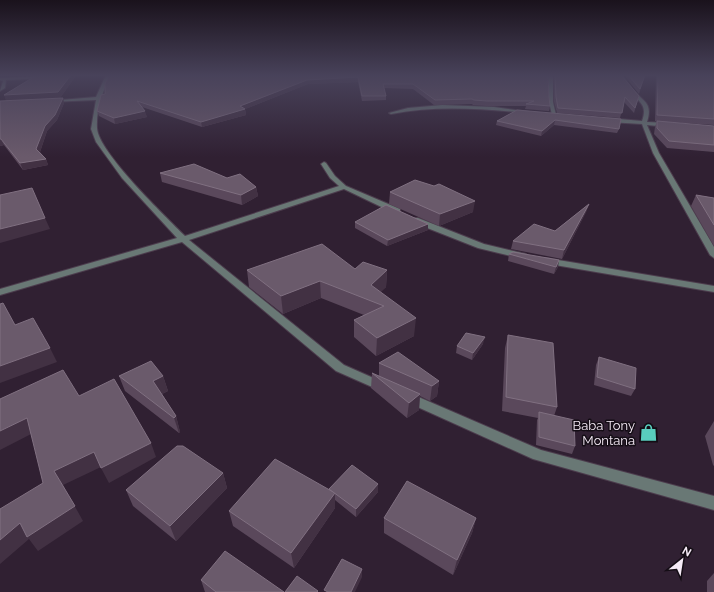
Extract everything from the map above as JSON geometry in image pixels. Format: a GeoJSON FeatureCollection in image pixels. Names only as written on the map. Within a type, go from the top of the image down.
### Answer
{"type":"FeatureCollection","features":[{"type":"Feature","properties":{"kind":"street"},"geometry":{"type":"LineString","coordinates":[[97,103],[94,129],[99,142],[124,177],[183,239],[340,368],[538,455],[714,503]]}},
{"type":"Feature","properties":{"kind":"street"},"geometry":{"type":"LineString","coordinates":[[551,103],[554,115]]}},
{"type":"Feature","properties":{"kind":"street"},"geometry":{"type":"LineString","coordinates":[[645,103],[647,114],[644,123],[656,153],[714,254]]}},
{"type":"Feature","properties":{"kind":"street"},"geometry":{"type":"LineString","coordinates":[[391,113],[415,108],[440,107],[487,108],[531,113]]}},
{"type":"Feature","properties":{"kind":"street"},"geometry":{"type":"LineString","coordinates":[[546,114],[561,116]]}},
{"type":"Feature","properties":{"kind":"street"},"geometry":{"type":"LineString","coordinates":[[599,119],[675,125]]}},
{"type":"Feature","properties":{"kind":"street"},"geometry":{"type":"LineString","coordinates":[[324,164],[332,177],[344,187],[444,232],[497,252],[714,289]]}},
{"type":"Feature","properties":{"kind":"street"},"geometry":{"type":"LineString","coordinates":[[0,292],[183,239],[344,187]]}},
{"type":"Feature","properties":{"kind":"building"},"geometry":{"type":"Polygon","coordinates":[[[0,103],[61,103],[55,115],[45,126],[36,149],[46,159],[20,163],[0,139],[0,103]]]}},
{"type":"Feature","properties":{"kind":"building"},"geometry":{"type":"Polygon","coordinates":[[[99,103],[138,103],[145,111],[114,118],[97,111],[99,103]]]}},
{"type":"Feature","properties":{"kind":"building"},"geometry":{"type":"Polygon","coordinates":[[[142,103],[249,103],[240,106],[245,109],[201,122],[142,103]]]}},
{"type":"Feature","properties":{"kind":"building"},"geometry":{"type":"Polygon","coordinates":[[[550,103],[550,106],[526,104],[550,103]]]}},
{"type":"Feature","properties":{"kind":"building"},"geometry":{"type":"Polygon","coordinates":[[[557,103],[624,103],[622,113],[558,108],[557,103]]]}},
{"type":"Feature","properties":{"kind":"building"},"geometry":{"type":"Polygon","coordinates":[[[630,103],[637,103],[635,108],[630,103]]]}},
{"type":"Feature","properties":{"kind":"building"},"geometry":{"type":"Polygon","coordinates":[[[657,103],[714,103],[714,119],[657,115],[657,103]]]}},
{"type":"Feature","properties":{"kind":"building"},"geometry":{"type":"Polygon","coordinates":[[[517,110],[621,119],[619,129],[555,120],[542,131],[497,121],[517,110]]]}},
{"type":"Feature","properties":{"kind":"building"},"geometry":{"type":"Polygon","coordinates":[[[657,121],[714,126],[714,145],[669,141],[657,128],[657,121]]]}},
{"type":"Feature","properties":{"kind":"building"},"geometry":{"type":"Polygon","coordinates":[[[194,164],[227,178],[240,174],[256,187],[241,195],[160,173],[194,164]]]}},
{"type":"Feature","properties":{"kind":"building"},"geometry":{"type":"Polygon","coordinates":[[[415,180],[434,186],[439,184],[475,201],[440,214],[390,192],[415,180]]]}},
{"type":"Feature","properties":{"kind":"building"},"geometry":{"type":"Polygon","coordinates":[[[32,188],[45,218],[0,229],[0,195],[32,188]]]}},
{"type":"Feature","properties":{"kind":"building"},"geometry":{"type":"Polygon","coordinates":[[[696,195],[714,198],[714,225],[696,195]]]}},
{"type":"Feature","properties":{"kind":"building"},"geometry":{"type":"Polygon","coordinates":[[[589,204],[564,250],[513,241],[534,224],[555,231],[589,204]]]}},
{"type":"Feature","properties":{"kind":"building"},"geometry":{"type":"Polygon","coordinates":[[[386,205],[428,224],[388,240],[355,222],[386,205]]]}},
{"type":"Feature","properties":{"kind":"building"},"geometry":{"type":"Polygon","coordinates":[[[322,244],[355,269],[363,262],[387,270],[371,285],[416,318],[377,338],[354,320],[384,306],[320,281],[281,296],[247,270],[322,244]]]}},
{"type":"Feature","properties":{"kind":"building"},"geometry":{"type":"Polygon","coordinates":[[[513,252],[559,260],[556,267],[509,254],[513,252]]]}},
{"type":"Feature","properties":{"kind":"building"},"geometry":{"type":"Polygon","coordinates":[[[3,303],[15,325],[33,318],[50,348],[0,366],[0,304],[3,303]]]}},
{"type":"Feature","properties":{"kind":"building"},"geometry":{"type":"Polygon","coordinates":[[[466,333],[485,337],[473,353],[457,346],[466,333]]]}},
{"type":"Feature","properties":{"kind":"building"},"geometry":{"type":"Polygon","coordinates":[[[508,335],[553,343],[557,407],[506,397],[508,335]]]}},
{"type":"Feature","properties":{"kind":"building"},"geometry":{"type":"Polygon","coordinates":[[[398,352],[439,381],[432,386],[379,363],[398,352]]]}},
{"type":"Feature","properties":{"kind":"building"},"geometry":{"type":"Polygon","coordinates":[[[599,357],[636,368],[635,389],[597,377],[599,357]]]}},
{"type":"Feature","properties":{"kind":"building"},"geometry":{"type":"Polygon","coordinates":[[[151,361],[163,376],[153,381],[176,416],[174,418],[119,376],[151,361]]]}},
{"type":"Feature","properties":{"kind":"building"},"geometry":{"type":"Polygon","coordinates":[[[63,370],[79,396],[114,379],[151,443],[101,468],[94,452],[54,471],[75,506],[27,537],[20,523],[0,540],[0,509],[43,483],[27,418],[0,431],[0,399],[63,370]]]}},
{"type":"Feature","properties":{"kind":"building"},"geometry":{"type":"Polygon","coordinates":[[[372,373],[420,394],[409,403],[372,373]]]}},
{"type":"Feature","properties":{"kind":"building"},"geometry":{"type":"Polygon","coordinates":[[[539,412],[574,420],[575,446],[539,437],[539,412]]]}},
{"type":"Feature","properties":{"kind":"building"},"geometry":{"type":"Polygon","coordinates":[[[177,446],[183,446],[223,473],[170,526],[126,490],[177,446]]]}},
{"type":"Feature","properties":{"kind":"building"},"geometry":{"type":"Polygon","coordinates":[[[275,459],[335,493],[291,553],[229,511],[275,459]]]}},
{"type":"Feature","properties":{"kind":"building"},"geometry":{"type":"Polygon","coordinates":[[[352,465],[378,484],[356,509],[329,489],[352,465]]]}},
{"type":"Feature","properties":{"kind":"building"},"geometry":{"type":"Polygon","coordinates":[[[407,481],[476,518],[457,560],[384,518],[407,481]]]}},
{"type":"Feature","properties":{"kind":"building"},"geometry":{"type":"Polygon","coordinates":[[[225,551],[284,592],[216,592],[201,580],[225,551]]]}},
{"type":"Feature","properties":{"kind":"building"},"geometry":{"type":"Polygon","coordinates":[[[342,559],[362,569],[351,592],[328,592],[324,590],[342,559]]]}},
{"type":"Feature","properties":{"kind":"building"},"geometry":{"type":"Polygon","coordinates":[[[297,576],[318,591],[285,592],[297,576]]]}},
{"type":"Feature","properties":{"kind":"place","name":"Baba Tony Montana"},"geometry":{"type":"Point","coordinates":[648,432]}}]}
